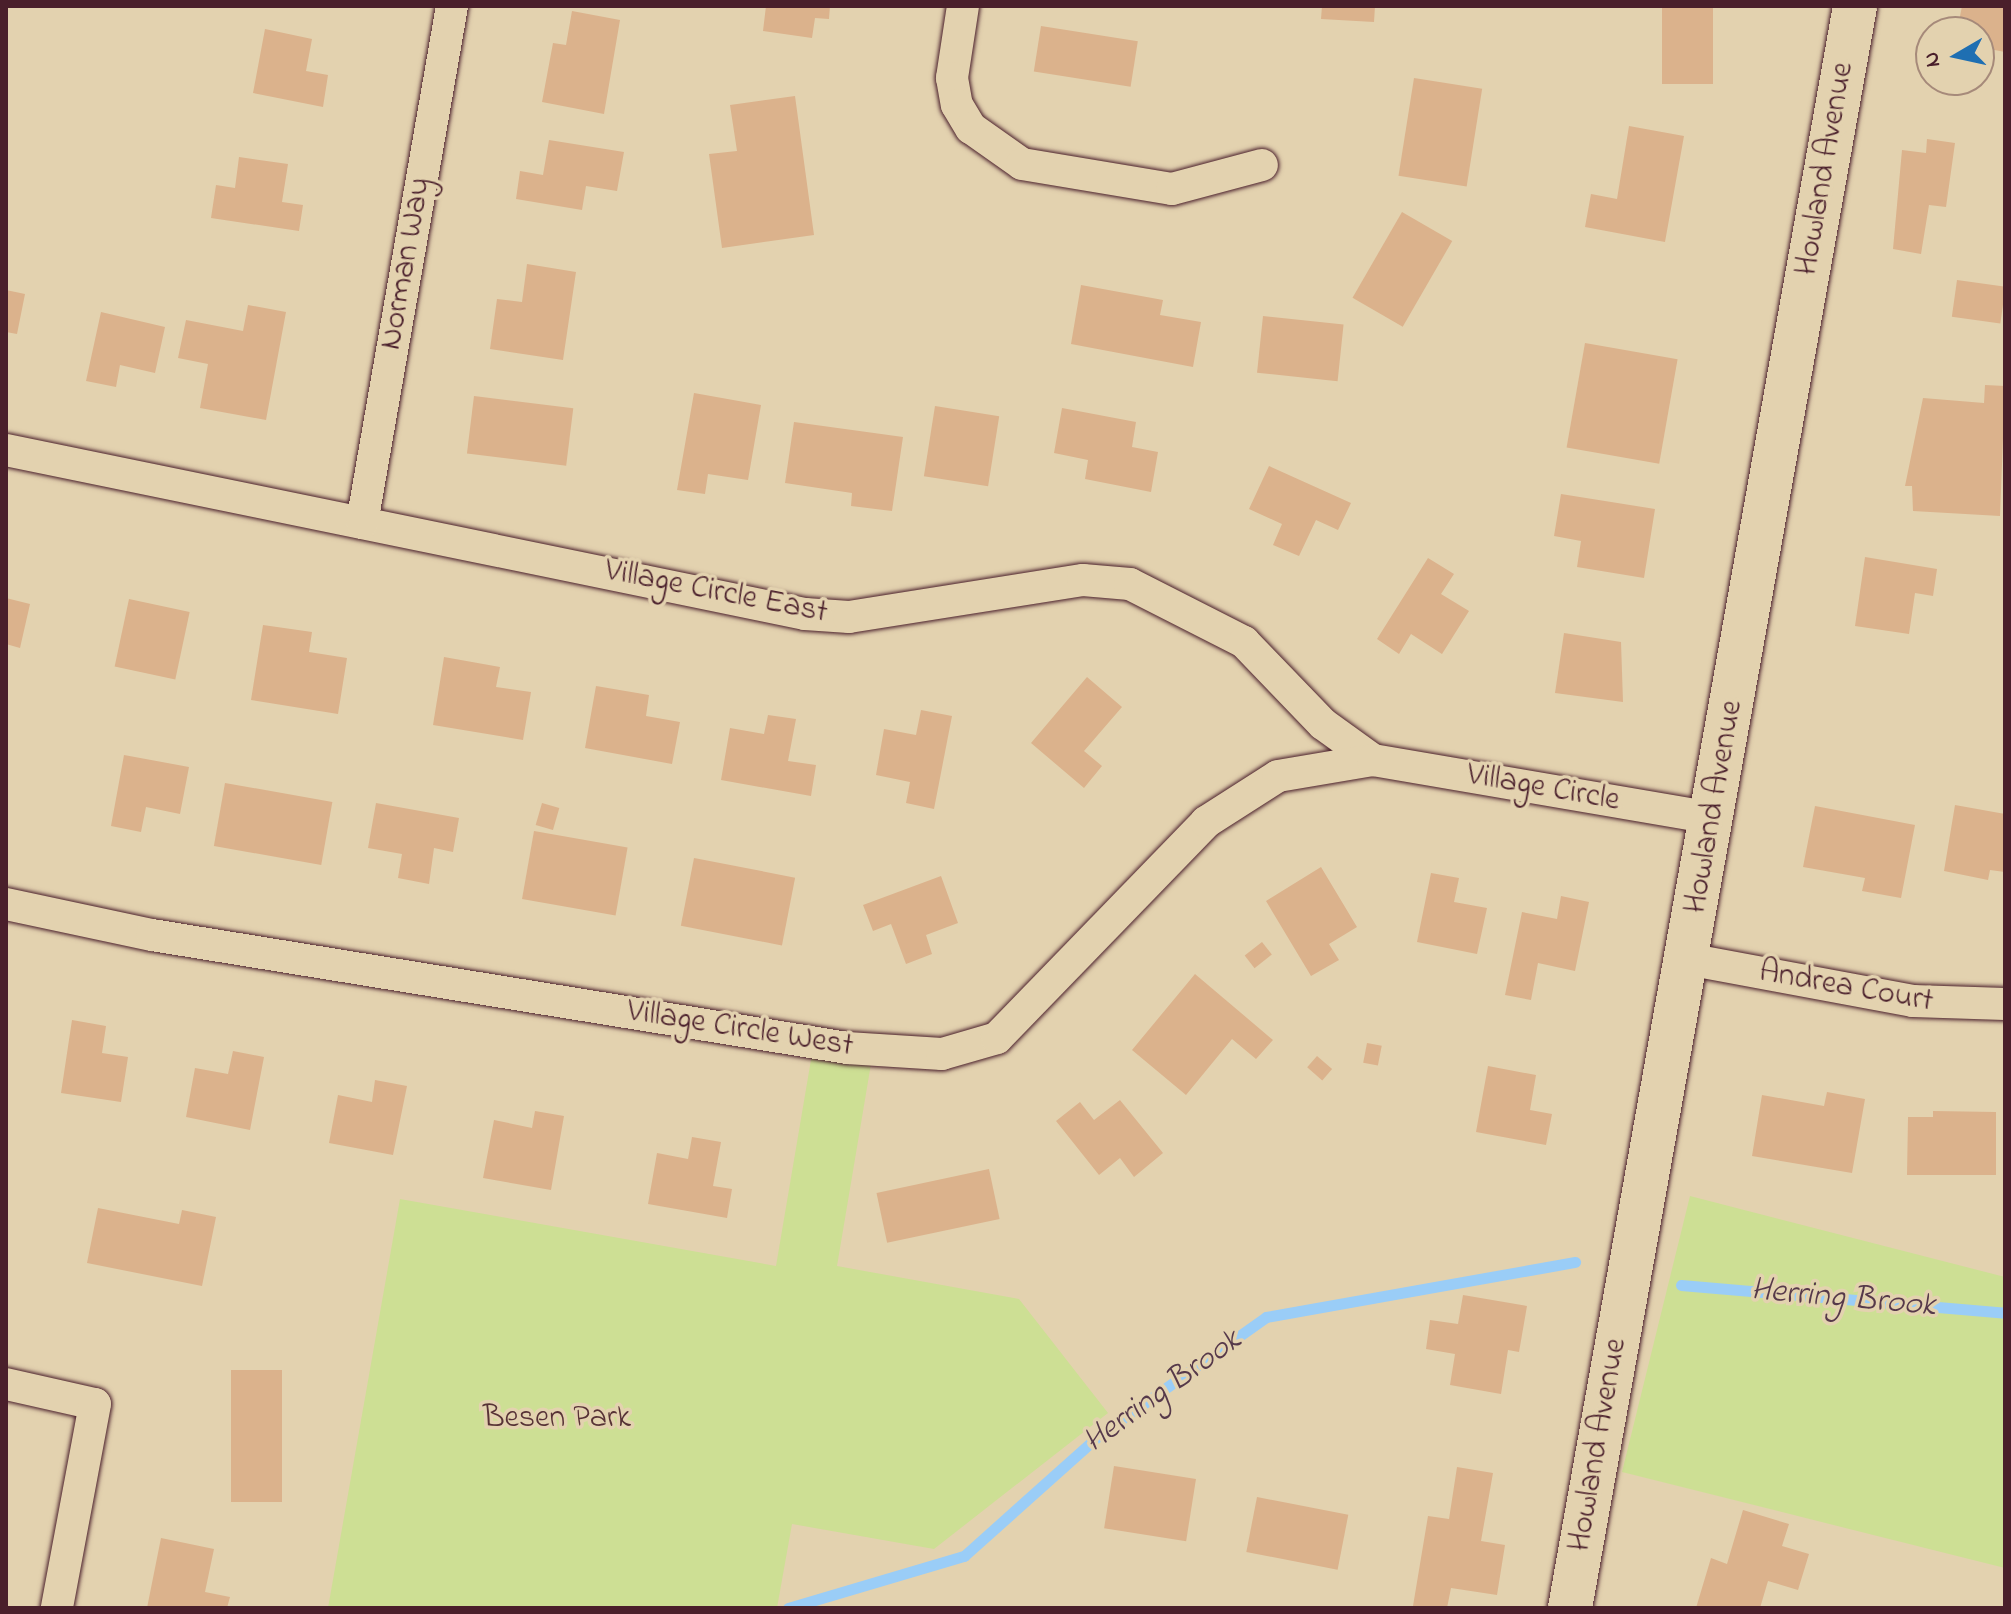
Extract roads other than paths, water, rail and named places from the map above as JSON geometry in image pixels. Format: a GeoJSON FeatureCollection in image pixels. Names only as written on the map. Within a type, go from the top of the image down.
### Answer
{"type":"FeatureCollection","features":[{"type":"Feature","properties":{"kind":"street","name":"Norman Way"},"geometry":{"type":"LineString","coordinates":[[362,523],[452,6]]}},
{"type":"Feature","properties":{"kind":"street"},"geometry":{"type":"LineString","coordinates":[[963,6],[952,78],[957,105],[971,128],[1022,164],[1172,189],[1262,165]]}},
{"type":"Feature","properties":{"kind":"street","name":"Howland Avenue"},"geometry":{"type":"LineString","coordinates":[[1570,1608],[1714,818],[1855,6]]}},
{"type":"Feature","properties":{"kind":"street","name":"Village Circle East"},"geometry":{"type":"LineString","coordinates":[[6,450],[805,614],[849,617],[1083,580],[1130,584],[1244,642],[1323,724],[1373,760]]}},
{"type":"Feature","properties":{"kind":"street","name":"Village Circle"},"geometry":{"type":"LineString","coordinates":[[1373,760],[1714,818]]}},
{"type":"Feature","properties":{"kind":"street","name":"Village Circle West"},"geometry":{"type":"LineString","coordinates":[[6,904],[152,935],[847,1048],[942,1054],[997,1038],[1238,797],[1328,763],[1373,760]]}},
{"type":"Feature","properties":{"kind":"street","name":"Andrea Court"},"geometry":{"type":"LineString","coordinates":[[1687,959],[1927,1003],[2005,1004]]}},
{"type":"Feature","properties":{"kind":"street"},"geometry":{"type":"LineString","coordinates":[[6,1384],[95,1404],[57,1608]]}},
{"type":"Feature","properties":{"kind":"waterway","name":"Herring Brook"},"geometry":{"type":"LineString","coordinates":[[788,1608],[964,1556],[1098,1436],[1266,1317],[1575,1262]]}},
{"type":"Feature","properties":{"kind":"waterway","name":"Herring Brook"},"geometry":{"type":"LineString","coordinates":[[1681,1285],[2005,1313]]}},
{"type":"Feature","properties":{"kind":"park label","name":"Besen Park"},"geometry":{"type":"Point","coordinates":[557,1419]}}]}
